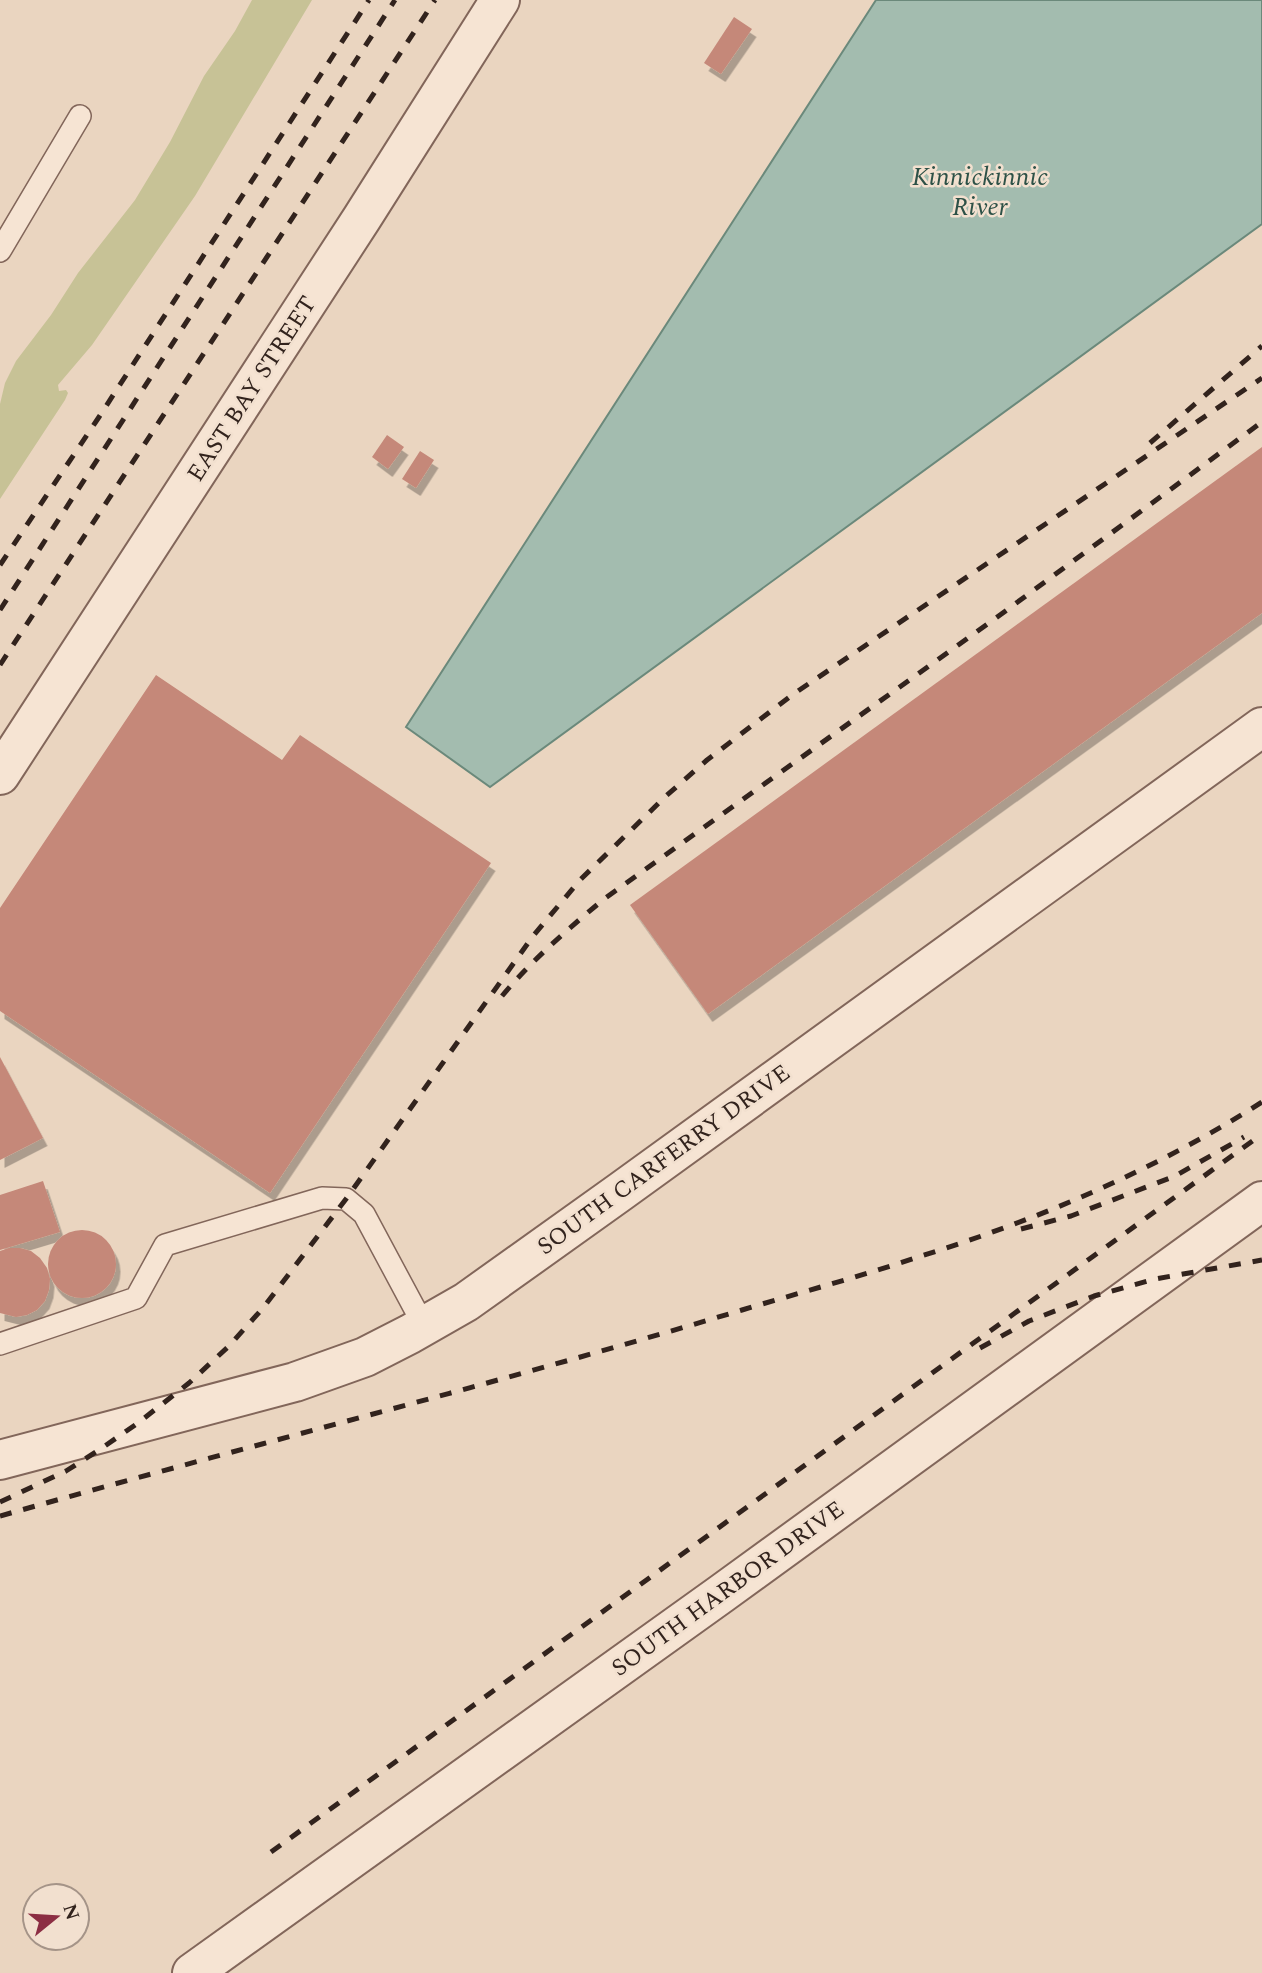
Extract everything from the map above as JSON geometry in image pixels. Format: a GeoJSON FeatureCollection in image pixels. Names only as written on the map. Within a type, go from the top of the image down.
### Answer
{"type":"FeatureCollection","features":[{"type":"Feature","properties":{"kind":"street","name":"EAST BAY STREET"},"geometry":{"type":"LineString","coordinates":[[0,775],[355,230],[500,0]]}},
{"type":"Feature","properties":{"kind":"street","name":"SOUTH CARFERRY DRIVE"},"geometry":{"type":"LineString","coordinates":[[0,1461],[295,1382],[365,1357],[466,1302],[1262,727]]}},
{"type":"Feature","properties":{"kind":"street","name":"SOUTH HARBOR DRIVE"},"geometry":{"type":"LineString","coordinates":[[192,1973],[733,1586],[1262,1201]]}},
{"type":"Feature","properties":{"kind":"lane"},"geometry":{"type":"LineString","coordinates":[[0,251],[80,116]]}},
{"type":"Feature","properties":{"kind":"lane"},"geometry":{"type":"LineString","coordinates":[[0,1344],[136,1298],[165,1245],[321,1198],[346,1199],[364,1214],[424,1326]]}},
{"type":"Feature","properties":{"kind":"shaded area"},"geometry":{"type":"Polygon","coordinates":[[[252,0],[312,0],[195,196],[92,345],[58,385],[59,391],[66,390],[68,393],[65,400],[0,499],[0,404],[5,383],[16,361],[51,315],[78,273],[135,200],[170,142],[204,76],[235,31],[252,0]]]}},
{"type":"Feature","properties":{"kind":"water","name":"Kinnickinnic River"},"geometry":{"type":"Polygon","coordinates":[[[876,0],[1262,0],[1262,224],[490,787],[406,727],[876,0]]]}},
{"type":"Feature","properties":{"kind":"building"},"geometry":{"type":"Polygon","coordinates":[[[734,17],[752,29],[721,74],[704,63],[734,17]]]}},
{"type":"Feature","properties":{"kind":"building"},"geometry":{"type":"Polygon","coordinates":[[[387,435],[404,447],[388,469],[372,457],[387,435]]]}},
{"type":"Feature","properties":{"kind":"building"},"geometry":{"type":"Polygon","coordinates":[[[1262,447],[1262,613],[708,1014],[630,905],[1262,447]]]}},
{"type":"Feature","properties":{"kind":"building"},"geometry":{"type":"Polygon","coordinates":[[[420,451],[434,460],[416,488],[402,479],[420,451]]]}},
{"type":"Feature","properties":{"kind":"building"},"geometry":{"type":"Polygon","coordinates":[[[156,675],[282,760],[300,735],[491,863],[270,1193],[0,1011],[0,908],[156,675]]]}},
{"type":"Feature","properties":{"kind":"building"},"geometry":{"type":"Polygon","coordinates":[[[0,1057],[43,1138],[0,1160],[0,1057]]]}},
{"type":"Feature","properties":{"kind":"building"},"geometry":{"type":"Polygon","coordinates":[[[43,1181],[60,1232],[0,1250],[0,1195],[43,1181]]]}},
{"type":"Feature","properties":{"kind":"building"},"geometry":{"type":"Polygon","coordinates":[[[75,1230],[89,1230],[101,1235],[111,1245],[116,1264],[111,1283],[101,1293],[89,1298],[75,1298],[63,1293],[53,1283],[48,1271],[48,1257],[53,1245],[63,1235],[75,1230]]]}},
{"type":"Feature","properties":{"kind":"building"},"geometry":{"type":"Polygon","coordinates":[[[9,1248],[31,1251],[47,1268],[50,1279],[45,1301],[37,1310],[27,1315],[16,1317],[0,1313],[0,1251],[9,1248]]]}},
{"type":"Feature","properties":{"kind":"railway"},"geometry":{"type":"LineString","coordinates":[[0,565],[369,0]]}},
{"type":"Feature","properties":{"kind":"railway"},"geometry":{"type":"LineString","coordinates":[[0,610],[395,0]]}},
{"type":"Feature","properties":{"kind":"railway"},"geometry":{"type":"LineString","coordinates":[[0,665],[435,0]]}},
{"type":"Feature","properties":{"kind":"railway"},"geometry":{"type":"LineString","coordinates":[[1150,443],[1262,346]]}},
{"type":"Feature","properties":{"kind":"railway"},"geometry":{"type":"LineString","coordinates":[[0,1502],[66,1471],[99,1450],[189,1383],[229,1346],[263,1308],[346,1199],[533,936],[580,880],[666,796],[707,760],[792,695],[1262,378]]}},
{"type":"Feature","properties":{"kind":"railway"},"geometry":{"type":"LineString","coordinates":[[502,996],[538,957],[604,899],[1000,615],[1262,422]]}},
{"type":"Feature","properties":{"kind":"railway"},"geometry":{"type":"LineString","coordinates":[[0,1516],[557,1364],[966,1242],[1097,1190],[1181,1149],[1262,1102]]}},
{"type":"Feature","properties":{"kind":"railway"},"geometry":{"type":"LineString","coordinates":[[271,1852],[1262,1134]]}},
{"type":"Feature","properties":{"kind":"railway"},"geometry":{"type":"LineString","coordinates":[[1021,1229],[1071,1216],[1175,1176],[1244,1137]]}},
{"type":"Feature","properties":{"kind":"railway"},"geometry":{"type":"LineString","coordinates":[[980,1348],[1029,1321],[1094,1296],[1155,1279],[1262,1260]]}}]}
